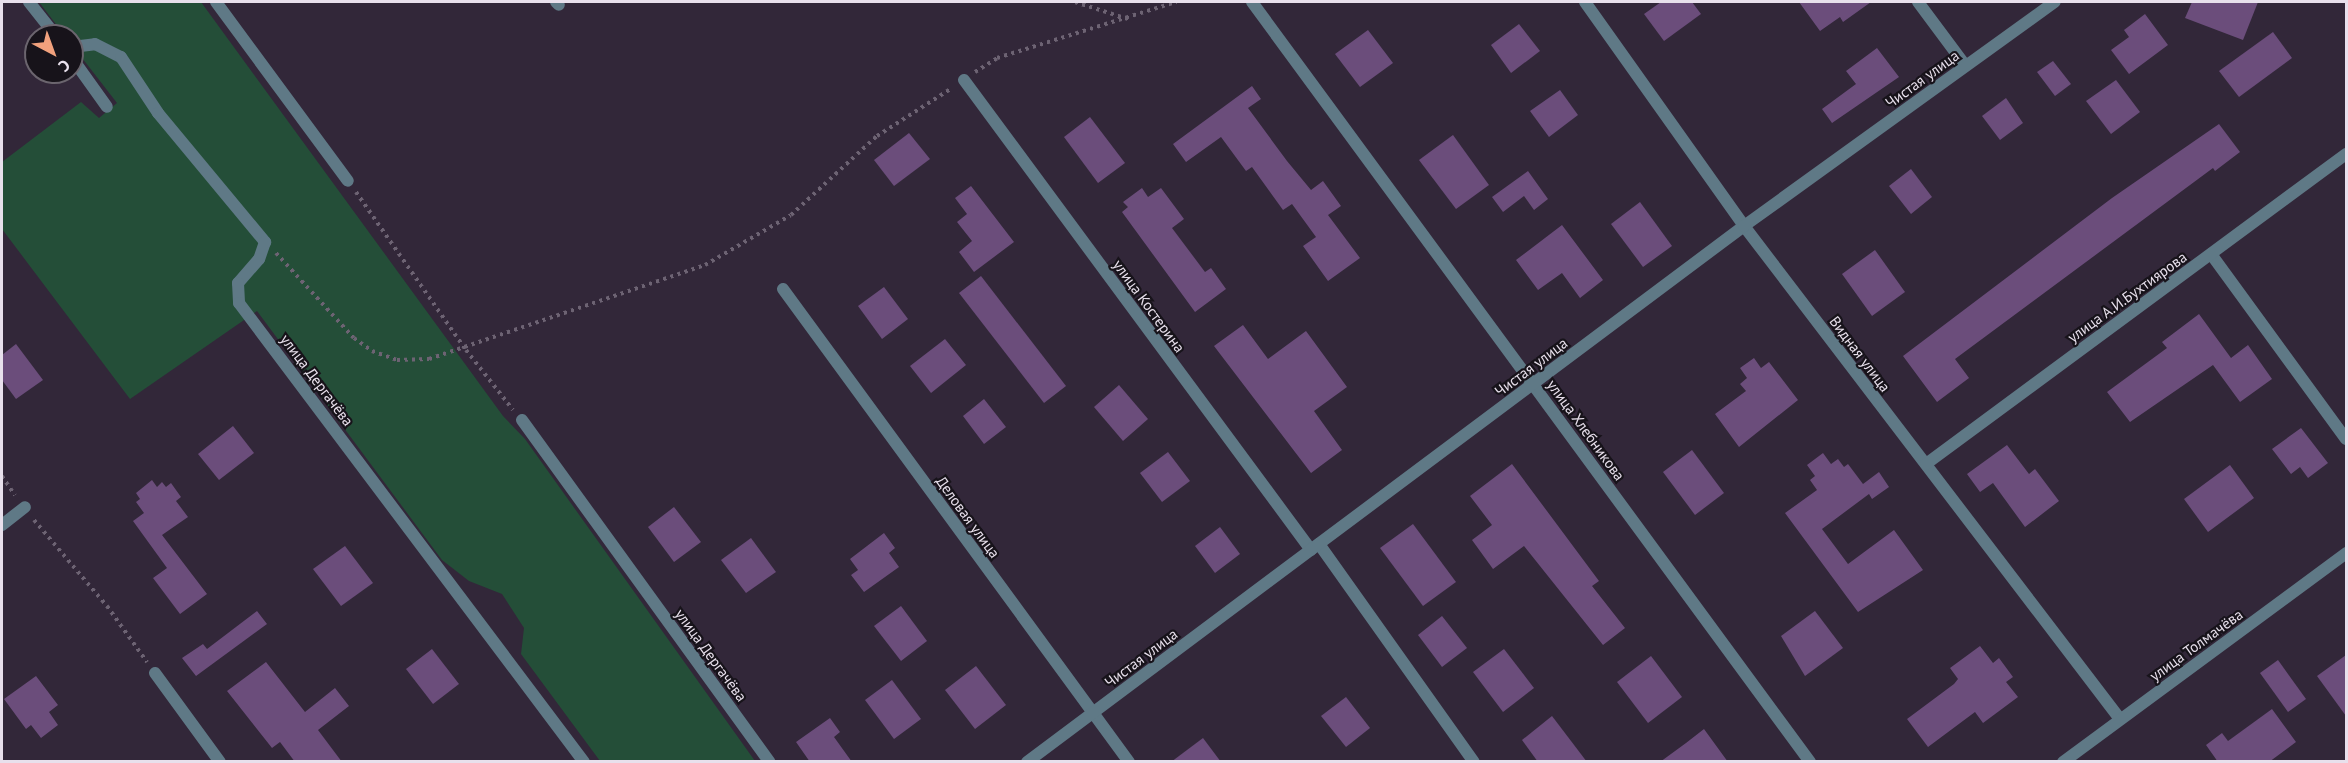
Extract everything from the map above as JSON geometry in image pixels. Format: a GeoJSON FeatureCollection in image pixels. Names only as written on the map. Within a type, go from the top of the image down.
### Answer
{"type":"FeatureCollection","features":[{"type":"Feature","properties":{"kind":"street"},"geometry":{"type":"LineString","coordinates":[[30,2],[47,24]]}},
{"type":"Feature","properties":{"kind":"street"},"geometry":{"type":"LineString","coordinates":[[216,2],[348,181]]}},
{"type":"Feature","properties":{"kind":"street","name":"улица Хлебникова"},"geometry":{"type":"LineString","coordinates":[[1252,2],[1810,762]]}},
{"type":"Feature","properties":{"kind":"street","name":"Видная улица"},"geometry":{"type":"LineString","coordinates":[[1585,2],[1744,226],[2120,719]]}},
{"type":"Feature","properties":{"kind":"street"},"geometry":{"type":"LineString","coordinates":[[1918,2],[1965,65]]}},
{"type":"Feature","properties":{"kind":"street","name":"Чистая улица"},"geometry":{"type":"LineString","coordinates":[[1027,762],[1744,226],[2055,2]]}},
{"type":"Feature","properties":{"kind":"street"},"geometry":{"type":"LineString","coordinates":[[84,45],[95,44],[121,57],[158,113],[265,242]]}},
{"type":"Feature","properties":{"kind":"street"},"geometry":{"type":"LineString","coordinates":[[84,75],[107,107]]}},
{"type":"Feature","properties":{"kind":"street","name":"улица Костерина"},"geometry":{"type":"LineString","coordinates":[[964,80],[1474,762]]}},
{"type":"Feature","properties":{"kind":"street","name":"улица А.И.Бухтиярова"},"geometry":{"type":"LineString","coordinates":[[1926,464],[2346,154]]}},
{"type":"Feature","properties":{"kind":"street","name":"улица Дергачёва"},"geometry":{"type":"LineString","coordinates":[[265,242],[259,259],[238,284],[239,303],[584,762]]}},
{"type":"Feature","properties":{"kind":"street"},"geometry":{"type":"LineString","coordinates":[[2211,254],[2346,439]]}},
{"type":"Feature","properties":{"kind":"street","name":"Деловая улица"},"geometry":{"type":"LineString","coordinates":[[783,289],[1129,762]]}},
{"type":"Feature","properties":{"kind":"street","name":"улица Дергачёва"},"geometry":{"type":"LineString","coordinates":[[522,420],[770,762]]}},
{"type":"Feature","properties":{"kind":"street"},"geometry":{"type":"LineString","coordinates":[[2,525],[25,507]]}},
{"type":"Feature","properties":{"kind":"street","name":"улица Толмачёва"},"geometry":{"type":"LineString","coordinates":[[2063,762],[2346,553]]}},
{"type":"Feature","properties":{"kind":"street"},"geometry":{"type":"LineString","coordinates":[[155,673],[220,762]]}},
{"type":"Feature","properties":{"kind":"path"},"geometry":{"type":"LineString","coordinates":[[1075,2],[1129,19]]}},
{"type":"Feature","properties":{"kind":"path"},"geometry":{"type":"LineString","coordinates":[[265,242],[354,338],[372,351],[397,360],[429,359],[466,350],[705,265],[791,215],[878,136],[997,58],[1129,19],[1176,2]]}},
{"type":"Feature","properties":{"kind":"path"},"geometry":{"type":"LineString","coordinates":[[348,181],[466,350],[522,420]]}},
{"type":"Feature","properties":{"kind":"path"},"geometry":{"type":"LineString","coordinates":[[2,476],[51,544],[107,606],[155,673]]}},
{"type":"Feature","properties":{"kind":"green space"},"geometry":{"type":"Polygon","coordinates":[[[39,2],[201,2],[503,416],[525,439],[755,761],[600,761],[521,654],[524,628],[502,594],[469,581],[442,560],[257,311],[130,399],[2,229],[2,162],[81,102],[99,118],[117,103],[84,60],[84,24],[56,24],[39,2]]]}},
{"type":"Feature","properties":{"kind":"building"},"geometry":{"type":"Polygon","coordinates":[[[1661,2],[1692,2],[1701,14],[1664,41],[1644,14],[1661,2]]]}},
{"type":"Feature","properties":{"kind":"building"},"geometry":{"type":"Polygon","coordinates":[[[1799,2],[1871,2],[1843,22],[1840,17],[1820,31],[1799,2]]]}},
{"type":"Feature","properties":{"kind":"building"},"geometry":{"type":"Polygon","coordinates":[[[2192,2],[2258,2],[2243,40],[2185,18],[2192,2]]]}},
{"type":"Feature","properties":{"kind":"building"},"geometry":{"type":"Polygon","coordinates":[[[2145,14],[2168,45],[2129,74],[2111,50],[2129,37],[2124,30],[2145,14]]]}},
{"type":"Feature","properties":{"kind":"building"},"geometry":{"type":"Polygon","coordinates":[[[1519,24],[1540,51],[1511,73],[1491,45],[1519,24]]]}},
{"type":"Feature","properties":{"kind":"building"},"geometry":{"type":"Polygon","coordinates":[[[1368,30],[1393,63],[1360,87],[1335,54],[1368,30]]]}},
{"type":"Feature","properties":{"kind":"building"},"geometry":{"type":"Polygon","coordinates":[[[2273,32],[2292,58],[2239,97],[2219,71],[2273,32]]]}},
{"type":"Feature","properties":{"kind":"building"},"geometry":{"type":"Polygon","coordinates":[[[1877,48],[1899,77],[1832,123],[1822,109],[1856,84],[1846,71],[1877,48]]]}},
{"type":"Feature","properties":{"kind":"building"},"geometry":{"type":"Polygon","coordinates":[[[2053,61],[2071,84],[2055,96],[2037,72],[2053,61]]]}},
{"type":"Feature","properties":{"kind":"building"},"geometry":{"type":"Polygon","coordinates":[[[2116,80],[2140,112],[2111,134],[2086,101],[2116,80]]]}},
{"type":"Feature","properties":{"kind":"building"},"geometry":{"type":"Polygon","coordinates":[[[1252,86],[1261,99],[1248,108],[1287,161],[1311,190],[1323,181],[1341,206],[1328,215],[1360,258],[1328,281],[1303,246],[1316,237],[1292,204],[1283,210],[1252,167],[1246,171],[1221,137],[1186,162],[1173,144],[1252,86]]]}},
{"type":"Feature","properties":{"kind":"building"},"geometry":{"type":"Polygon","coordinates":[[[1560,90],[1578,115],[1549,137],[1530,111],[1560,90]]]}},
{"type":"Feature","properties":{"kind":"building"},"geometry":{"type":"Polygon","coordinates":[[[2006,98],[2023,123],[2000,140],[1982,116],[2006,98]]]}},
{"type":"Feature","properties":{"kind":"building"},"geometry":{"type":"Polygon","coordinates":[[[1090,117],[1125,163],[1098,183],[1064,137],[1090,117]]]}},
{"type":"Feature","properties":{"kind":"building"},"geometry":{"type":"Polygon","coordinates":[[[2219,124],[2240,152],[2215,171],[2213,168],[1955,359],[1969,378],[1937,402],[1903,356],[2112,198],[2219,124]]]}},
{"type":"Feature","properties":{"kind":"building"},"geometry":{"type":"Polygon","coordinates":[[[909,133],[930,159],[894,186],[874,160],[909,133]]]}},
{"type":"Feature","properties":{"kind":"building"},"geometry":{"type":"Polygon","coordinates":[[[1453,135],[1489,185],[1456,209],[1419,160],[1453,135]]]}},
{"type":"Feature","properties":{"kind":"building"},"geometry":{"type":"Polygon","coordinates":[[[1911,169],[1932,197],[1911,214],[1889,186],[1911,169]]]}},
{"type":"Feature","properties":{"kind":"building"},"geometry":{"type":"Polygon","coordinates":[[[1528,171],[1548,199],[1534,210],[1524,196],[1503,212],[1492,197],[1528,171]]]}},
{"type":"Feature","properties":{"kind":"building"},"geometry":{"type":"Polygon","coordinates":[[[971,186],[1014,242],[974,272],[959,252],[972,241],[957,222],[967,214],[955,198],[971,186]]]}},
{"type":"Feature","properties":{"kind":"building"},"geometry":{"type":"Polygon","coordinates":[[[1142,188],[1148,197],[1161,188],[1184,219],[1172,228],[1205,272],[1211,268],[1226,289],[1195,312],[1122,212],[1128,207],[1123,202],[1142,188]]]}},
{"type":"Feature","properties":{"kind":"building"},"geometry":{"type":"Polygon","coordinates":[[[1640,202],[1672,246],[1643,267],[1611,224],[1640,202]]]}},
{"type":"Feature","properties":{"kind":"building"},"geometry":{"type":"Polygon","coordinates":[[[1562,225],[1603,280],[1580,298],[1562,273],[1538,290],[1516,260],[1562,225]]]}},
{"type":"Feature","properties":{"kind":"building"},"geometry":{"type":"Polygon","coordinates":[[[1875,250],[1905,292],[1872,316],[1842,274],[1875,250]]]}},
{"type":"Feature","properties":{"kind":"building"},"geometry":{"type":"Polygon","coordinates":[[[981,276],[1066,386],[1044,403],[959,293],[981,276]]]}},
{"type":"Feature","properties":{"kind":"building"},"geometry":{"type":"Polygon","coordinates":[[[884,287],[908,319],[882,339],[858,306],[884,287]]]}},
{"type":"Feature","properties":{"kind":"building"},"geometry":{"type":"Polygon","coordinates":[[[2199,314],[2231,358],[2248,345],[2272,379],[2240,402],[2213,365],[2130,422],[2107,392],[2167,348],[2162,342],[2199,314]]]}},
{"type":"Feature","properties":{"kind":"building"},"geometry":{"type":"Polygon","coordinates":[[[1243,325],[1268,359],[1306,331],[1347,387],[1314,411],[1342,450],[1311,473],[1214,346],[1243,325]]]}},
{"type":"Feature","properties":{"kind":"building"},"geometry":{"type":"Polygon","coordinates":[[[945,339],[966,365],[931,393],[910,366],[945,339]]]}},
{"type":"Feature","properties":{"kind":"building"},"geometry":{"type":"Polygon","coordinates":[[[16,344],[43,380],[16,399],[2,380],[2,355],[16,344]]]}},
{"type":"Feature","properties":{"kind":"building"},"geometry":{"type":"Polygon","coordinates":[[[1754,358],[1761,368],[1769,362],[1798,400],[1739,447],[1715,414],[1746,391],[1740,384],[1747,378],[1740,368],[1754,358]]]}},
{"type":"Feature","properties":{"kind":"building"},"geometry":{"type":"Polygon","coordinates":[[[1119,385],[1148,419],[1123,441],[1094,407],[1119,385]]]}},
{"type":"Feature","properties":{"kind":"building"},"geometry":{"type":"Polygon","coordinates":[[[984,399],[1006,427],[984,444],[963,416],[984,399]]]}},
{"type":"Feature","properties":{"kind":"building"},"geometry":{"type":"Polygon","coordinates":[[[233,426],[254,453],[219,480],[198,454],[233,426]]]}},
{"type":"Feature","properties":{"kind":"building"},"geometry":{"type":"Polygon","coordinates":[[[2301,428],[2328,463],[2308,478],[2300,467],[2291,474],[2272,449],[2301,428]]]}},
{"type":"Feature","properties":{"kind":"building"},"geometry":{"type":"Polygon","coordinates":[[[2007,445],[2029,474],[2035,469],[2059,501],[2025,527],[1993,483],[1980,492],[1967,474],[2007,445]]]}},
{"type":"Feature","properties":{"kind":"building"},"geometry":{"type":"Polygon","coordinates":[[[1692,450],[1724,493],[1695,515],[1663,472],[1692,450]]]}},
{"type":"Feature","properties":{"kind":"building"},"geometry":{"type":"Polygon","coordinates":[[[1168,452],[1190,481],[1162,502],[1140,473],[1168,452]]]}},
{"type":"Feature","properties":{"kind":"building"},"geometry":{"type":"Polygon","coordinates":[[[1823,453],[1831,464],[1838,459],[1844,467],[1848,464],[1863,484],[1879,472],[1889,487],[1872,499],[1869,494],[1822,529],[1848,564],[1894,530],[1923,570],[1858,612],[1785,513],[1817,490],[1810,480],[1815,476],[1807,465],[1823,453]]]}},
{"type":"Feature","properties":{"kind":"building"},"geometry":{"type":"Polygon","coordinates":[[[1512,464],[1599,581],[1592,586],[1625,628],[1603,645],[1524,546],[1493,569],[1472,540],[1492,525],[1470,496],[1512,464]]]}},
{"type":"Feature","properties":{"kind":"building"},"geometry":{"type":"Polygon","coordinates":[[[2230,465],[2254,498],[2208,532],[2184,499],[2230,465]]]}},
{"type":"Feature","properties":{"kind":"building"},"geometry":{"type":"Polygon","coordinates":[[[152,480],[157,487],[162,482],[166,487],[171,483],[181,497],[176,501],[188,517],[162,535],[207,594],[180,614],[153,578],[167,568],[133,521],[144,513],[136,502],[140,499],[136,493],[152,480]]]}},
{"type":"Feature","properties":{"kind":"building"},"geometry":{"type":"Polygon","coordinates":[[[674,507],[701,542],[674,562],[648,527],[674,507]]]}},
{"type":"Feature","properties":{"kind":"building"},"geometry":{"type":"Polygon","coordinates":[[[1413,524],[1456,582],[1423,606],[1380,548],[1413,524]]]}},
{"type":"Feature","properties":{"kind":"building"},"geometry":{"type":"Polygon","coordinates":[[[1220,527],[1240,554],[1215,573],[1195,546],[1220,527]]]}},
{"type":"Feature","properties":{"kind":"building"},"geometry":{"type":"Polygon","coordinates":[[[884,533],[895,548],[889,553],[899,567],[864,592],[851,575],[858,570],[850,559],[884,533]]]}},
{"type":"Feature","properties":{"kind":"building"},"geometry":{"type":"Polygon","coordinates":[[[751,538],[776,572],[746,593],[721,560],[751,538]]]}},
{"type":"Feature","properties":{"kind":"building"},"geometry":{"type":"Polygon","coordinates":[[[345,546],[373,583],[341,606],[313,569],[345,546]]]}},
{"type":"Feature","properties":{"kind":"building"},"geometry":{"type":"Polygon","coordinates":[[[901,606],[927,641],[901,661],[874,626],[901,606]]]}},
{"type":"Feature","properties":{"kind":"building"},"geometry":{"type":"Polygon","coordinates":[[[257,611],[267,624],[196,676],[182,658],[203,644],[207,649],[257,611]]]}},
{"type":"Feature","properties":{"kind":"building"},"geometry":{"type":"Polygon","coordinates":[[[1815,611],[1843,648],[1805,676],[1781,636],[1815,611]]]}},
{"type":"Feature","properties":{"kind":"building"},"geometry":{"type":"Polygon","coordinates":[[[1442,616],[1467,648],[1442,667],[1418,635],[1442,616]]]}},
{"type":"Feature","properties":{"kind":"building"},"geometry":{"type":"Polygon","coordinates":[[[1980,646],[1993,663],[1999,658],[2013,677],[2006,682],[2018,697],[1983,723],[1975,712],[1928,747],[1907,719],[1954,684],[1958,679],[1950,668],[1980,646]]]}},
{"type":"Feature","properties":{"kind":"building"},"geometry":{"type":"Polygon","coordinates":[[[432,649],[459,684],[433,704],[406,669],[432,649]]]}},
{"type":"Feature","properties":{"kind":"building"},"geometry":{"type":"Polygon","coordinates":[[[1504,649],[1534,688],[1503,712],[1473,672],[1504,649]]]}},
{"type":"Feature","properties":{"kind":"building"},"geometry":{"type":"Polygon","coordinates":[[[2346,655],[2346,716],[2317,676],[2346,655]]]}},
{"type":"Feature","properties":{"kind":"building"},"geometry":{"type":"Polygon","coordinates":[[[1651,656],[1682,697],[1648,723],[1617,682],[1651,656]]]}},
{"type":"Feature","properties":{"kind":"building"},"geometry":{"type":"Polygon","coordinates":[[[2278,660],[2306,699],[2288,712],[2260,673],[2278,660]]]}},
{"type":"Feature","properties":{"kind":"building"},"geometry":{"type":"Polygon","coordinates":[[[266,662],[305,712],[335,688],[349,706],[318,730],[342,762],[295,762],[280,742],[272,748],[227,691],[266,662]]]}},
{"type":"Feature","properties":{"kind":"building"},"geometry":{"type":"Polygon","coordinates":[[[976,666],[1006,705],[975,729],[945,690],[976,666]]]}},
{"type":"Feature","properties":{"kind":"building"},"geometry":{"type":"Polygon","coordinates":[[[36,676],[58,705],[49,712],[58,725],[41,738],[31,725],[26,729],[4,699],[36,676]]]}},
{"type":"Feature","properties":{"kind":"building"},"geometry":{"type":"Polygon","coordinates":[[[892,680],[921,719],[894,739],[865,700],[892,680]]]}},
{"type":"Feature","properties":{"kind":"building"},"geometry":{"type":"Polygon","coordinates":[[[1346,697],[1370,728],[1346,747],[1321,716],[1346,697]]]}},
{"type":"Feature","properties":{"kind":"building"},"geometry":{"type":"Polygon","coordinates":[[[2272,709],[2296,742],[2269,762],[2218,762],[2206,745],[2222,733],[2228,741],[2272,709]]]}},
{"type":"Feature","properties":{"kind":"building"},"geometry":{"type":"Polygon","coordinates":[[[1552,716],[1587,762],[1538,762],[1522,740],[1552,716]]]}},
{"type":"Feature","properties":{"kind":"building"},"geometry":{"type":"Polygon","coordinates":[[[830,718],[840,732],[834,737],[852,762],[810,762],[796,742],[830,718]]]}},
{"type":"Feature","properties":{"kind":"building"},"geometry":{"type":"Polygon","coordinates":[[[1704,729],[1728,762],[1660,762],[1686,743],[1704,729]]]}},
{"type":"Feature","properties":{"kind":"building"},"geometry":{"type":"Polygon","coordinates":[[[1203,738],[1221,762],[1171,762],[1203,738]]]}}]}
